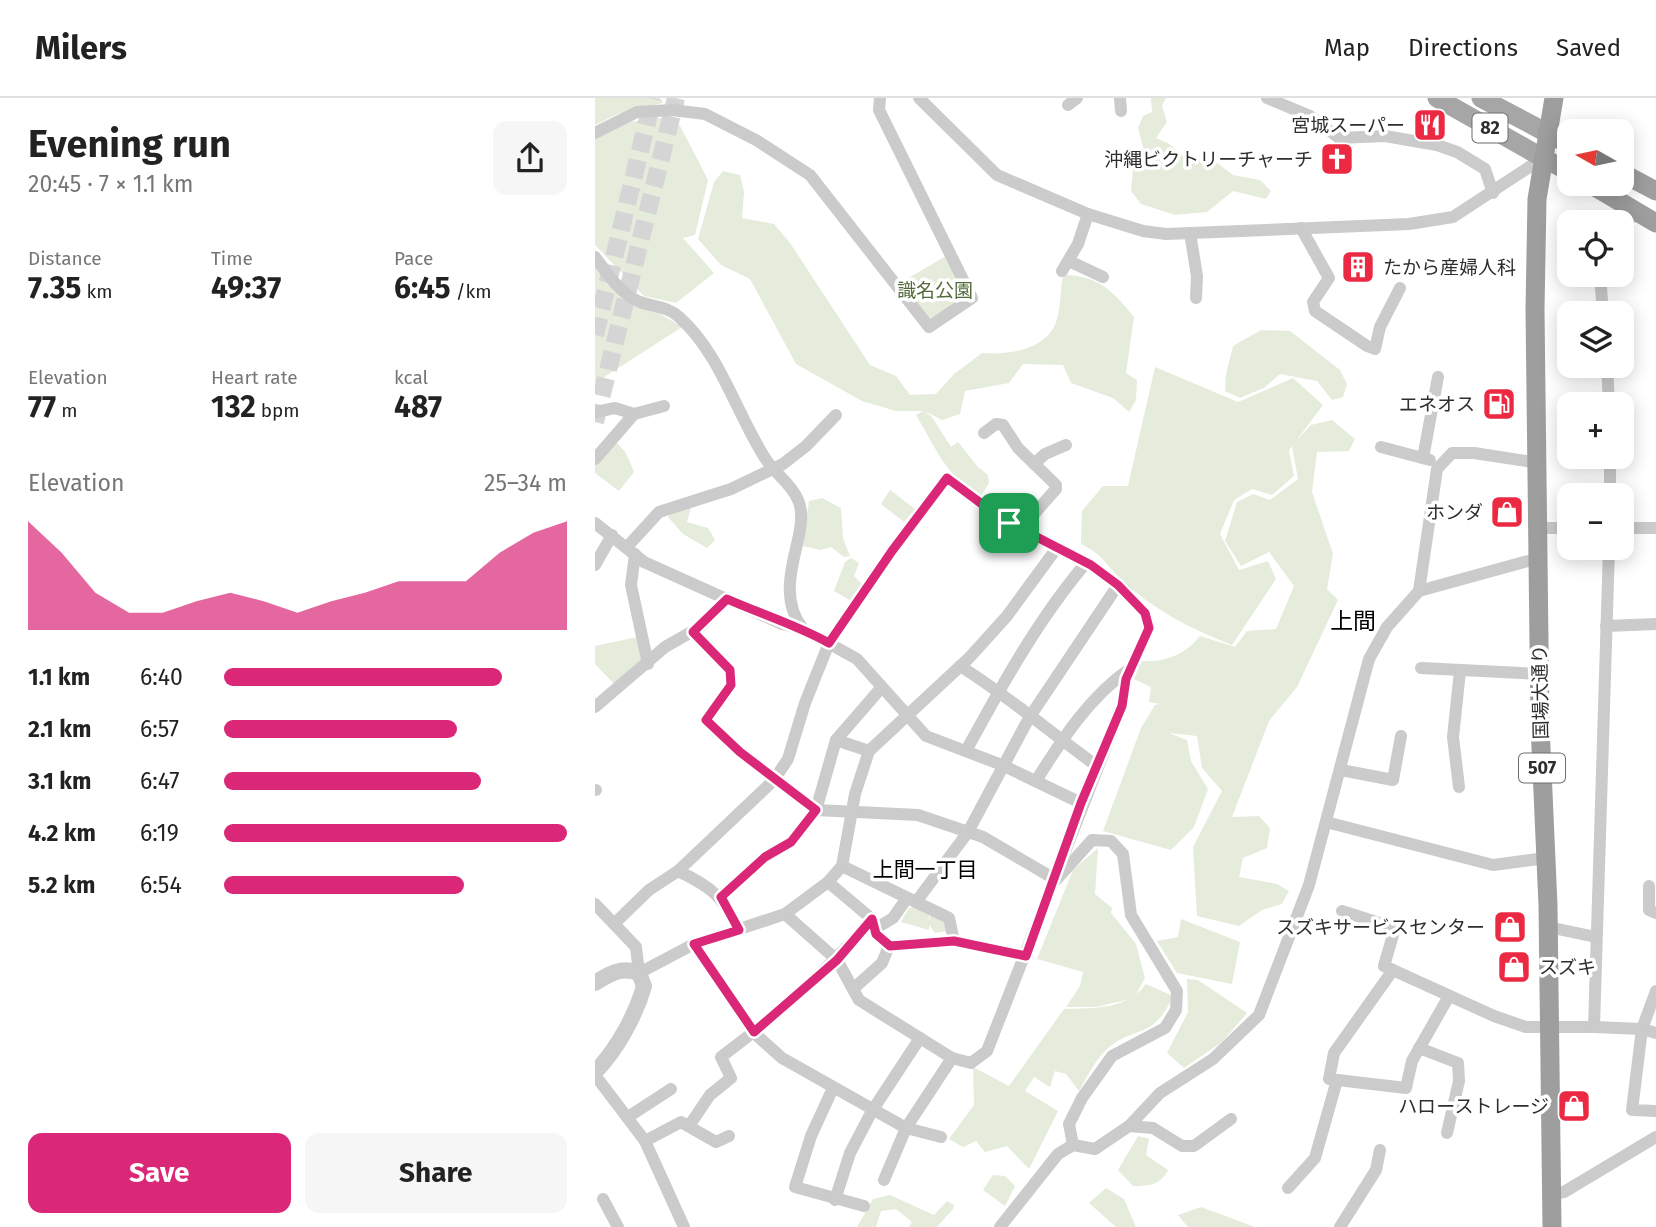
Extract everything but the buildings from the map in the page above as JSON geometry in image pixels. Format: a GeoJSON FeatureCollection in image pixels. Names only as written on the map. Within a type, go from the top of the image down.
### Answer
{"type":"FeatureCollection","features":[{"type":"Feature","properties":{"kind":"highway","name":"国場大通り"},"geometry":{"type":"LineString","coordinates":[[1552,1227],[1535,310],[1537,199],[1554,98]]}},
{"type":"Feature","properties":{"kind":"highway"},"geometry":{"type":"LineString","coordinates":[[1547,133],[1557,138]]}},
{"type":"Feature","properties":{"kind":"highway"},"geometry":{"type":"LineString","coordinates":[[1543,158],[1557,165]]}},
{"type":"Feature","properties":{"kind":"highway"},"geometry":{"type":"LineString","coordinates":[[1635,180],[1656,191]]}},
{"type":"Feature","properties":{"kind":"highway"},"geometry":{"type":"LineString","coordinates":[[1610,196],[1656,223]]}},
{"type":"Feature","properties":{"kind":"main road","name":"82"},"geometry":{"type":"LineString","coordinates":[[1437,98],[1543,158]]}},
{"type":"Feature","properties":{"kind":"main road","name":"82"},"geometry":{"type":"LineString","coordinates":[[1481,98],[1547,133]]}},
{"type":"Feature","properties":{"kind":"street"},"geometry":{"type":"LineString","coordinates":[[595,132],[637,112],[672,110],[705,114],[756,140],[810,176],[929,327],[972,298],[879,110],[880,98]]}},
{"type":"Feature","properties":{"kind":"street"},"geometry":{"type":"LineString","coordinates":[[919,98],[997,175],[1088,214],[1143,231],[1190,233],[1409,224],[1453,217],[1543,158]]}},
{"type":"Feature","properties":{"kind":"street"},"geometry":{"type":"LineString","coordinates":[[1267,98],[1310,116],[1339,138],[1385,136],[1437,145],[1457,152],[1485,169],[1493,193]]}},
{"type":"Feature","properties":{"kind":"street"},"geometry":{"type":"LineString","coordinates":[[1634,215],[1637,212]]}},
{"type":"Feature","properties":{"kind":"street"},"geometry":{"type":"LineString","coordinates":[[1088,214],[1066,266],[1103,277]]}},
{"type":"Feature","properties":{"kind":"street"},"geometry":{"type":"LineString","coordinates":[[1301,228],[1329,278],[1313,302],[1315,310],[1367,346],[1375,349],[1380,327],[1400,288]]}},
{"type":"Feature","properties":{"kind":"street"},"geometry":{"type":"LineString","coordinates":[[1190,233],[1197,276],[1196,298]]}},
{"type":"Feature","properties":{"kind":"street"},"geometry":{"type":"LineString","coordinates":[[595,257],[630,297],[666,308],[694,330],[774,468],[797,496],[802,513],[790,570],[790,589],[797,621],[803,629]]}},
{"type":"Feature","properties":{"kind":"street"},"geometry":{"type":"LineString","coordinates":[[1423,458],[1438,377]]}},
{"type":"Feature","properties":{"kind":"street"},"geometry":{"type":"LineString","coordinates":[[595,412],[615,408],[634,414],[664,406]]}},
{"type":"Feature","properties":{"kind":"street"},"geometry":{"type":"LineString","coordinates":[[595,459],[634,414]]}},
{"type":"Feature","properties":{"kind":"street"},"geometry":{"type":"LineString","coordinates":[[648,664],[631,585],[631,551],[659,513],[731,489],[774,468],[806,446],[836,415]]}},
{"type":"Feature","properties":{"kind":"street"},"geometry":{"type":"LineString","coordinates":[[984,433],[996,424],[1003,425],[1018,448],[1056,485],[1056,489],[1033,515],[1009,523]]}},
{"type":"Feature","properties":{"kind":"street"},"geometry":{"type":"LineString","coordinates":[[1034,464],[1045,454],[1066,445]]}},
{"type":"Feature","properties":{"kind":"street"},"geometry":{"type":"LineString","coordinates":[[1381,447],[1441,463]]}},
{"type":"Feature","properties":{"kind":"street"},"geometry":{"type":"LineString","coordinates":[[1419,591],[1437,469],[1441,463],[1452,453],[1474,453],[1539,463]]}},
{"type":"Feature","properties":{"kind":"street"},"geometry":{"type":"LineString","coordinates":[[616,922],[649,890],[678,872],[774,780],[788,760],[805,703],[829,643],[892,551],[947,478],[1009,523],[1086,563],[1118,585],[1145,613],[1149,628],[1131,668],[1122,706],[1081,803],[1026,956],[987,1051],[971,1063],[952,1058],[859,1000],[837,960],[785,914]]}},
{"type":"Feature","properties":{"kind":"street"},"geometry":{"type":"LineString","coordinates":[[595,523],[644,562],[787,626],[803,629],[857,659],[926,736],[1002,765],[1081,803]]}},
{"type":"Feature","properties":{"kind":"street"},"geometry":{"type":"LineString","coordinates":[[1539,528],[1557,528]]}},
{"type":"Feature","properties":{"kind":"street"},"geometry":{"type":"LineString","coordinates":[[1634,528],[1656,528]]}},
{"type":"Feature","properties":{"kind":"street"},"geometry":{"type":"LineString","coordinates":[[595,565],[613,535]]}},
{"type":"Feature","properties":{"kind":"street"},"geometry":{"type":"LineString","coordinates":[[595,983],[615,972],[639,973],[694,944],[785,914],[828,881],[842,866],[855,794],[869,751],[908,718],[1007,616],[1056,549]]}},
{"type":"Feature","properties":{"kind":"street"},"geometry":{"type":"LineString","coordinates":[[1000,1227],[1058,1154],[1073,1145],[1095,1149],[1129,1126],[1160,1093],[1213,1059],[1259,1014],[1309,885],[1369,659],[1387,627],[1419,591],[1539,558]]}},
{"type":"Feature","properties":{"kind":"street"},"geometry":{"type":"LineString","coordinates":[[1594,1027],[1609,560]]}},
{"type":"Feature","properties":{"kind":"street"},"geometry":{"type":"LineString","coordinates":[[966,751],[999,690],[1067,585],[1086,563]]}},
{"type":"Feature","properties":{"kind":"street"},"geometry":{"type":"LineString","coordinates":[[688,1126],[711,1095],[731,1078],[720,1057],[754,1032],[837,960],[873,924],[893,918],[912,900],[968,832],[1029,718],[1118,585]]}},
{"type":"Feature","properties":{"kind":"street"},"geometry":{"type":"LineString","coordinates":[[595,708],[665,647],[693,632],[727,599]]}},
{"type":"Feature","properties":{"kind":"street"},"geometry":{"type":"LineString","coordinates":[[1606,626],[1656,624]]}},
{"type":"Feature","properties":{"kind":"street"},"geometry":{"type":"LineString","coordinates":[[693,632],[730,670],[731,685],[706,720],[774,780],[816,810],[918,815],[968,832],[1052,882]]}},
{"type":"Feature","properties":{"kind":"street"},"geometry":{"type":"LineString","coordinates":[[960,666],[999,690],[1029,718],[1097,766]]}},
{"type":"Feature","properties":{"kind":"street"},"geometry":{"type":"LineString","coordinates":[[1036,781],[1061,740],[1109,683],[1131,668]]}},
{"type":"Feature","properties":{"kind":"street"},"geometry":{"type":"LineString","coordinates":[[1420,668],[1540,674]]}},
{"type":"Feature","properties":{"kind":"street"},"geometry":{"type":"LineString","coordinates":[[1459,787],[1453,737],[1460,671]]}},
{"type":"Feature","properties":{"kind":"street"},"geometry":{"type":"LineString","coordinates":[[721,897],[765,857],[791,842],[816,810],[837,740],[881,688]]}},
{"type":"Feature","properties":{"kind":"street"},"geometry":{"type":"LineString","coordinates":[[1341,770],[1393,780],[1401,736]]}},
{"type":"Feature","properties":{"kind":"street"},"geometry":{"type":"LineString","coordinates":[[837,740],[869,751]]}},
{"type":"Feature","properties":{"kind":"street"},"geometry":{"type":"LineString","coordinates":[[1326,822],[1493,865],[1546,858]]}},
{"type":"Feature","properties":{"kind":"street"},"geometry":{"type":"LineString","coordinates":[[1052,882],[1092,841],[1111,841],[1123,854],[1131,915],[1177,990],[1176,1010],[1165,1028],[1112,1056],[1082,1098],[1069,1124],[1073,1145]]}},
{"type":"Feature","properties":{"kind":"street"},"geometry":{"type":"LineString","coordinates":[[842,866],[856,870],[949,918],[954,941]]}},
{"type":"Feature","properties":{"kind":"street"},"geometry":{"type":"LineString","coordinates":[[678,872],[721,897],[739,930]]}},
{"type":"Feature","properties":{"kind":"street"},"geometry":{"type":"LineString","coordinates":[[828,881],[873,924],[881,941],[890,946],[954,941],[1026,956]]}},
{"type":"Feature","properties":{"kind":"street"},"geometry":{"type":"LineString","coordinates":[[1649,886],[1649,910],[1656,913]]}},
{"type":"Feature","properties":{"kind":"street"},"geometry":{"type":"LineString","coordinates":[[595,904],[616,922],[636,947],[639,973],[644,986],[641,997],[595,1074],[645,1141],[684,1227]]}},
{"type":"Feature","properties":{"kind":"street"},"geometry":{"type":"LineString","coordinates":[[1342,911],[1395,928],[1384,966],[1525,1027],[1642,1029],[1656,1033]]}},
{"type":"Feature","properties":{"kind":"street"},"geometry":{"type":"LineString","coordinates":[[1548,927],[1596,937]]}},
{"type":"Feature","properties":{"kind":"street"},"geometry":{"type":"LineString","coordinates":[[694,944],[754,1032],[782,1058],[906,1128],[941,1137]]}},
{"type":"Feature","properties":{"kind":"street"},"geometry":{"type":"LineString","coordinates":[[853,989],[882,963],[890,946]]}},
{"type":"Feature","properties":{"kind":"street"},"geometry":{"type":"LineString","coordinates":[[1393,970],[1334,1053],[1329,1079],[1406,1088],[1412,1061],[1449,996]]}},
{"type":"Feature","properties":{"kind":"street"},"geometry":{"type":"LineString","coordinates":[[1656,991],[1642,1029],[1632,1110],[1656,1111]]}},
{"type":"Feature","properties":{"kind":"street"},"geometry":{"type":"LineString","coordinates":[[835,1200],[849,1153],[872,1111],[920,1038]]}},
{"type":"Feature","properties":{"kind":"street"},"geometry":{"type":"LineString","coordinates":[[1419,1048],[1458,1063],[1459,1081],[1447,1133]]}},
{"type":"Feature","properties":{"kind":"street"},"geometry":{"type":"LineString","coordinates":[[884,1180],[906,1128],[952,1058]]}},
{"type":"Feature","properties":{"kind":"street"},"geometry":{"type":"LineString","coordinates":[[1288,1188],[1315,1158],[1337,1080]]}},
{"type":"Feature","properties":{"kind":"street"},"geometry":{"type":"LineString","coordinates":[[833,1088],[811,1136],[795,1187],[864,1206]]}},
{"type":"Feature","properties":{"kind":"street"},"geometry":{"type":"LineString","coordinates":[[628,1117],[671,1089]]}},
{"type":"Feature","properties":{"kind":"street"},"geometry":{"type":"LineString","coordinates":[[1129,1126],[1153,1128],[1182,1146],[1194,1146],[1231,1119]]}},
{"type":"Feature","properties":{"kind":"street"},"geometry":{"type":"LineString","coordinates":[[645,1141],[681,1122],[716,1142],[729,1136]]}},
{"type":"Feature","properties":{"kind":"street"},"geometry":{"type":"LineString","coordinates":[[1551,1194],[1565,1192],[1656,1136]]}},
{"type":"Feature","properties":{"kind":"street"},"geometry":{"type":"LineString","coordinates":[[1340,1227],[1376,1170],[1380,1150]]}},
{"type":"Feature","properties":{"kind":"street"},"geometry":{"type":"LineString","coordinates":[[603,1199],[618,1227]]}},
{"type":"Feature","properties":{"kind":"green space"},"geometry":{"type":"Polygon","coordinates":[[[595,98],[660,98],[663,103],[618,114],[595,125],[595,98]]]}},
{"type":"Feature","properties":{"kind":"green space"},"geometry":{"type":"Polygon","coordinates":[[[1151,98],[1166,98],[1162,106],[1167,122],[1156,138],[1168,143],[1185,158],[1208,156],[1233,175],[1260,180],[1271,191],[1266,199],[1233,191],[1207,212],[1175,215],[1141,204],[1131,191],[1133,167],[1146,158],[1138,128],[1143,116],[1152,112],[1151,98]]]}},
{"type":"Feature","properties":{"kind":"green space"},"geometry":{"type":"Polygon","coordinates":[[[659,118],[677,120],[708,180],[695,235],[683,238],[714,273],[676,303],[644,296],[595,245],[595,139],[630,122],[659,118]]]}},
{"type":"Feature","properties":{"kind":"green space"},"geometry":{"type":"Polygon","coordinates":[[[723,171],[740,175],[744,192],[742,218],[774,224],[790,243],[870,365],[896,376],[910,395],[936,394],[954,374],[982,353],[1023,350],[1042,341],[1057,319],[1063,275],[1086,278],[1104,286],[1134,317],[1126,373],[1137,380],[1136,400],[1129,412],[1113,398],[1071,383],[1063,365],[1023,364],[1009,383],[965,391],[960,414],[942,420],[924,411],[932,417],[951,447],[958,442],[988,475],[989,483],[980,497],[958,479],[942,460],[916,415],[923,411],[896,411],[862,401],[796,364],[750,279],[721,265],[698,239],[714,182],[723,171]]]}},
{"type":"Feature","properties":{"kind":"green space","name":"識名公園"},"geometry":{"type":"Polygon","coordinates":[[[946,256],[963,290],[958,301],[944,314],[926,318],[900,283],[946,256]]]}},
{"type":"Feature","properties":{"kind":"green space"},"geometry":{"type":"Polygon","coordinates":[[[595,266],[628,304],[657,312],[682,327],[595,383],[595,266]]]}},
{"type":"Feature","properties":{"kind":"green space"},"geometry":{"type":"Polygon","coordinates":[[[1261,330],[1290,331],[1340,370],[1347,384],[1343,397],[1332,400],[1317,381],[1280,374],[1264,388],[1240,398],[1225,391],[1233,346],[1261,330]]]}},
{"type":"Feature","properties":{"kind":"green space"},"geometry":{"type":"Polygon","coordinates":[[[1155,367],[1238,402],[1293,378],[1323,405],[1296,441],[1311,425],[1332,420],[1355,439],[1349,451],[1317,452],[1312,492],[1333,554],[1327,589],[1338,600],[1297,687],[1269,721],[1232,817],[1259,816],[1270,828],[1267,848],[1243,858],[1239,877],[1277,884],[1289,891],[1282,904],[1262,910],[1239,926],[1197,916],[1193,847],[1222,791],[1202,768],[1197,736],[1169,733],[1187,740],[1191,761],[1208,789],[1194,827],[1171,850],[1103,831],[1141,728],[1155,705],[1160,704],[1149,702],[1151,687],[1134,679],[1141,661],[1158,661],[1174,656],[1188,648],[1200,636],[1235,647],[1247,631],[1276,629],[1294,586],[1269,552],[1241,566],[1225,541],[1237,502],[1253,494],[1270,500],[1298,479],[1292,446],[1289,451],[1294,476],[1272,495],[1252,489],[1234,500],[1220,534],[1239,570],[1268,561],[1276,579],[1232,645],[1187,625],[1133,590],[1100,556],[1081,544],[1082,511],[1103,486],[1128,486],[1155,367]]]}},
{"type":"Feature","properties":{"kind":"green space"},"geometry":{"type":"Polygon","coordinates":[[[617,443],[626,453],[634,472],[619,491],[595,473],[595,465],[617,443]]]}},
{"type":"Feature","properties":{"kind":"green space"},"geometry":{"type":"Polygon","coordinates":[[[890,490],[915,509],[904,522],[881,504],[890,490]]]}},
{"type":"Feature","properties":{"kind":"green space"},"geometry":{"type":"Polygon","coordinates":[[[822,498],[841,508],[843,538],[850,556],[844,557],[831,547],[820,550],[803,546],[809,501],[822,498]]]}},
{"type":"Feature","properties":{"kind":"green space"},"geometry":{"type":"Polygon","coordinates":[[[691,508],[687,522],[708,528],[715,540],[707,548],[683,534],[668,517],[672,512],[691,508]]]}},
{"type":"Feature","properties":{"kind":"green space"},"geometry":{"type":"Polygon","coordinates":[[[851,558],[859,563],[854,576],[863,585],[853,602],[834,591],[845,562],[851,558]]]}},
{"type":"Feature","properties":{"kind":"green space"},"geometry":{"type":"Polygon","coordinates":[[[637,637],[644,662],[617,687],[595,664],[595,646],[637,637]]]}},
{"type":"Feature","properties":{"kind":"green space"},"geometry":{"type":"Polygon","coordinates":[[[1098,848],[1095,894],[1112,908],[1111,913],[1136,944],[1145,978],[1134,998],[1096,1007],[1066,1007],[1080,986],[1083,972],[1037,959],[1073,870],[1098,848]]]}},
{"type":"Feature","properties":{"kind":"green space"},"geometry":{"type":"Polygon","coordinates":[[[915,907],[929,915],[929,921],[931,913],[943,920],[947,931],[935,933],[929,925],[929,930],[901,922],[909,908],[915,907]]]}},
{"type":"Feature","properties":{"kind":"green space"},"geometry":{"type":"Polygon","coordinates":[[[1181,919],[1240,942],[1232,984],[1177,973],[1157,941],[1178,937],[1181,919]]]}},
{"type":"Feature","properties":{"kind":"green space"},"geometry":{"type":"Polygon","coordinates":[[[1187,979],[1198,980],[1247,1013],[1222,1042],[1184,1068],[1167,1053],[1188,1012],[1187,979]]]}},
{"type":"Feature","properties":{"kind":"green space"},"geometry":{"type":"Polygon","coordinates":[[[1146,984],[1173,996],[1166,1010],[1150,1026],[1107,1049],[1095,1063],[1079,1091],[1066,1074],[1055,1071],[1050,1087],[1034,1077],[1025,1091],[1058,1111],[1029,1169],[1007,1146],[985,1152],[976,1141],[963,1147],[949,1139],[974,1105],[973,1067],[1009,1086],[1064,1009],[1098,1008],[1119,1003],[1129,999],[1146,984]]]}},
{"type":"Feature","properties":{"kind":"green space"},"geometry":{"type":"Polygon","coordinates":[[[1138,1136],[1149,1139],[1146,1155],[1168,1170],[1162,1179],[1154,1184],[1133,1186],[1118,1170],[1138,1136]]]}},
{"type":"Feature","properties":{"kind":"green space"},"geometry":{"type":"Polygon","coordinates":[[[993,1175],[1005,1176],[1015,1186],[1005,1206],[983,1190],[993,1175]]]}},
{"type":"Feature","properties":{"kind":"green space"},"geometry":{"type":"Polygon","coordinates":[[[1106,1188],[1124,1199],[1136,1227],[1116,1227],[1089,1203],[1106,1188]]]}},
{"type":"Feature","properties":{"kind":"green space"},"geometry":{"type":"Polygon","coordinates":[[[890,1195],[934,1215],[947,1201],[954,1205],[937,1227],[909,1227],[912,1222],[896,1209],[881,1211],[876,1227],[857,1227],[873,1199],[890,1195]]]}},
{"type":"Feature","properties":{"kind":"green space"},"geometry":{"type":"Polygon","coordinates":[[[1201,1207],[1255,1227],[1188,1227],[1178,1215],[1201,1207]]]}},
{"type":"Feature","properties":{"kind":"tunnel"},"geometry":{"type":"LineString","coordinates":[[595,335],[653,98]]}},
{"type":"Feature","properties":{"kind":"tunnel"},"geometry":{"type":"LineString","coordinates":[[595,422],[676,98]]}},
{"type":"Feature","properties":{"kind":"place","name":"宮城スーパー"},"geometry":{"type":"Point","coordinates":[1430,125]}},
{"type":"Feature","properties":{"kind":"place","name":"沖縄ビクトリーチャーチ"},"geometry":{"type":"Point","coordinates":[1337,159]}},
{"type":"Feature","properties":{"kind":"place","name":"たから産婦人科"},"geometry":{"type":"Point","coordinates":[1358,267]}},
{"type":"Feature","properties":{"kind":"place","name":"エネオス"},"geometry":{"type":"Point","coordinates":[1499,404]}},
{"type":"Feature","properties":{"kind":"place","name":"ホンダ"},"geometry":{"type":"Point","coordinates":[1507,512]}},
{"type":"Feature","properties":{"kind":"place","name":"スズキサービスセンター"},"geometry":{"type":"Point","coordinates":[1510,927]}},
{"type":"Feature","properties":{"kind":"place","name":"スズキ"},"geometry":{"type":"Point","coordinates":[1514,967]}},
{"type":"Feature","properties":{"kind":"place","name":"ハローストレージ"},"geometry":{"type":"Point","coordinates":[1574,1106]}},
{"type":"Feature","properties":{"kind":"district","name":"上間"},"geometry":{"type":"Point","coordinates":[1353,621]}},
{"type":"Feature","properties":{"kind":"district","name":"上間一丁目"},"geometry":{"type":"Point","coordinates":[925,870]}},
{"type":"Feature","properties":{"kind":"route"},"geometry":{"type":"LineString","coordinates":[[947,478],[1009,523],[1091,565],[1118,585],[1145,613],[1149,628],[1126,679],[1122,706],[1081,803],[1026,956],[954,941],[890,946],[876,934],[872,919],[837,960],[754,1032],[694,944],[739,930],[721,897],[765,857],[791,842],[816,810],[774,780],[706,720],[731,685],[730,670],[693,632],[727,599],[787,626],[803,629],[829,643],[892,551],[947,478]]}}]}
